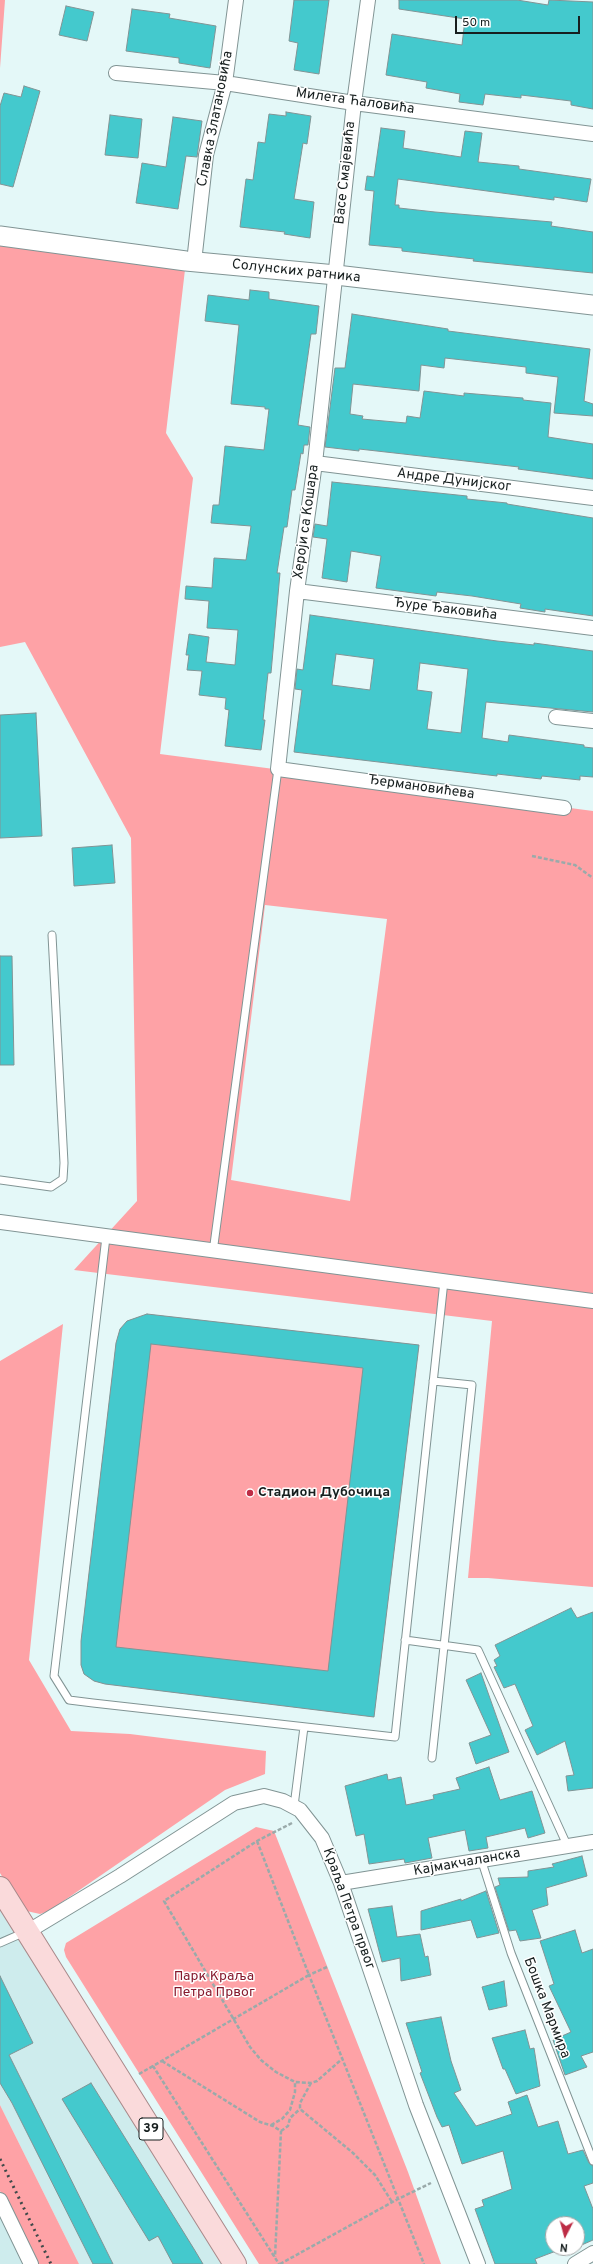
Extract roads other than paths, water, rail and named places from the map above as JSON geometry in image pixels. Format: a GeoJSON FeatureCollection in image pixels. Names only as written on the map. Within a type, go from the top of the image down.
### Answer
{"type":"FeatureCollection","features":[{"type":"Feature","properties":{"kind":"main road","name":"Солунских ратника"},"geometry":{"type":"LineString","coordinates":[[0,236],[194,262],[336,275],[593,305]]}},
{"type":"Feature","properties":{"kind":"main road","name":"39"},"geometry":{"type":"LineString","coordinates":[[0,1888],[235,2264]]}},
{"type":"Feature","properties":{"kind":"street","name":"Славка Златановића"},"geometry":{"type":"LineString","coordinates":[[194,262],[206,154],[225,83],[236,0]]}},
{"type":"Feature","properties":{"kind":"street","name":"Васе Смајевића"},"geometry":{"type":"LineString","coordinates":[[336,275],[354,103],[368,0]]}},
{"type":"Feature","properties":{"kind":"street","name":"Милета Ћаловића"},"geometry":{"type":"LineString","coordinates":[[116,73],[225,83],[354,103],[593,134]]}},
{"type":"Feature","properties":{"kind":"street","name":"Хероји са Кошара"},"geometry":{"type":"LineString","coordinates":[[278,769],[297,591],[315,463],[336,275]]}},
{"type":"Feature","properties":{"kind":"street","name":"Андре Дунијског"},"geometry":{"type":"LineString","coordinates":[[315,463],[593,498]]}},
{"type":"Feature","properties":{"kind":"street","name":"Ђуре Ђаковића"},"geometry":{"type":"LineString","coordinates":[[297,591],[593,628]]}},
{"type":"Feature","properties":{"kind":"street"},"geometry":{"type":"LineString","coordinates":[[556,717],[593,722]]}},
{"type":"Feature","properties":{"kind":"street","name":"Ђермановићева"},"geometry":{"type":"LineString","coordinates":[[278,769],[564,808]]}},
{"type":"Feature","properties":{"kind":"street"},"geometry":{"type":"LineString","coordinates":[[0,1222],[213,1252],[593,1301]]}},
{"type":"Feature","properties":{"kind":"street","name":"Краља Петра првог"},"geometry":{"type":"LineString","coordinates":[[27,1932],[120,1876],[234,1803],[264,1796],[283,1801],[300,1810],[322,1838],[341,1883],[416,2106],[478,2264]]}},
{"type":"Feature","properties":{"kind":"street","name":"Кајмакчаланска"},"geometry":{"type":"LineString","coordinates":[[341,1883],[482,1862],[593,1842]]}},
{"type":"Feature","properties":{"kind":"street"},"geometry":{"type":"LineString","coordinates":[[0,2200],[31,2264]]}},
{"type":"Feature","properties":{"kind":"street"},"geometry":{"type":"LineString","coordinates":[[575,2264],[593,2253]]}},
{"type":"Feature","properties":{"kind":"lane"},"geometry":{"type":"LineString","coordinates":[[213,1252],[278,769]]}},
{"type":"Feature","properties":{"kind":"lane"},"geometry":{"type":"LineString","coordinates":[[0,1180],[51,1187],[63,1179],[64,1163],[52,935]]}},
{"type":"Feature","properties":{"kind":"lane"},"geometry":{"type":"LineString","coordinates":[[106,1237],[54,1676],[69,1700],[395,1737],[444,1281]]}},
{"type":"Feature","properties":{"kind":"lane"},"geometry":{"type":"LineString","coordinates":[[432,1758],[472,1385],[433,1381]]}},
{"type":"Feature","properties":{"kind":"lane"},"geometry":{"type":"LineString","coordinates":[[405,1640],[478,1650],[567,1846]]}},
{"type":"Feature","properties":{"kind":"lane"},"geometry":{"type":"LineString","coordinates":[[294,1806],[304,1727]]}},
{"type":"Feature","properties":{"kind":"lane","name":"Бошка Мармира"},"geometry":{"type":"LineString","coordinates":[[482,1862],[511,1953],[593,2160]]}},
{"type":"Feature","properties":{"kind":"lane"},"geometry":{"type":"LineString","coordinates":[[0,1944],[27,1932]]}},
{"type":"Feature","properties":{"kind":"railway"},"geometry":{"type":"LineString","coordinates":[[0,2159],[51,2264]]}},
{"type":"Feature","properties":{"kind":"place","name":"Стадион Дубочица"},"geometry":{"type":"Point","coordinates":[250,1493]}},
{"type":"Feature","properties":{"kind":"park label","name":"Парк Краља Петра Првог"},"geometry":{"type":"Point","coordinates":[214,1986]}}]}
